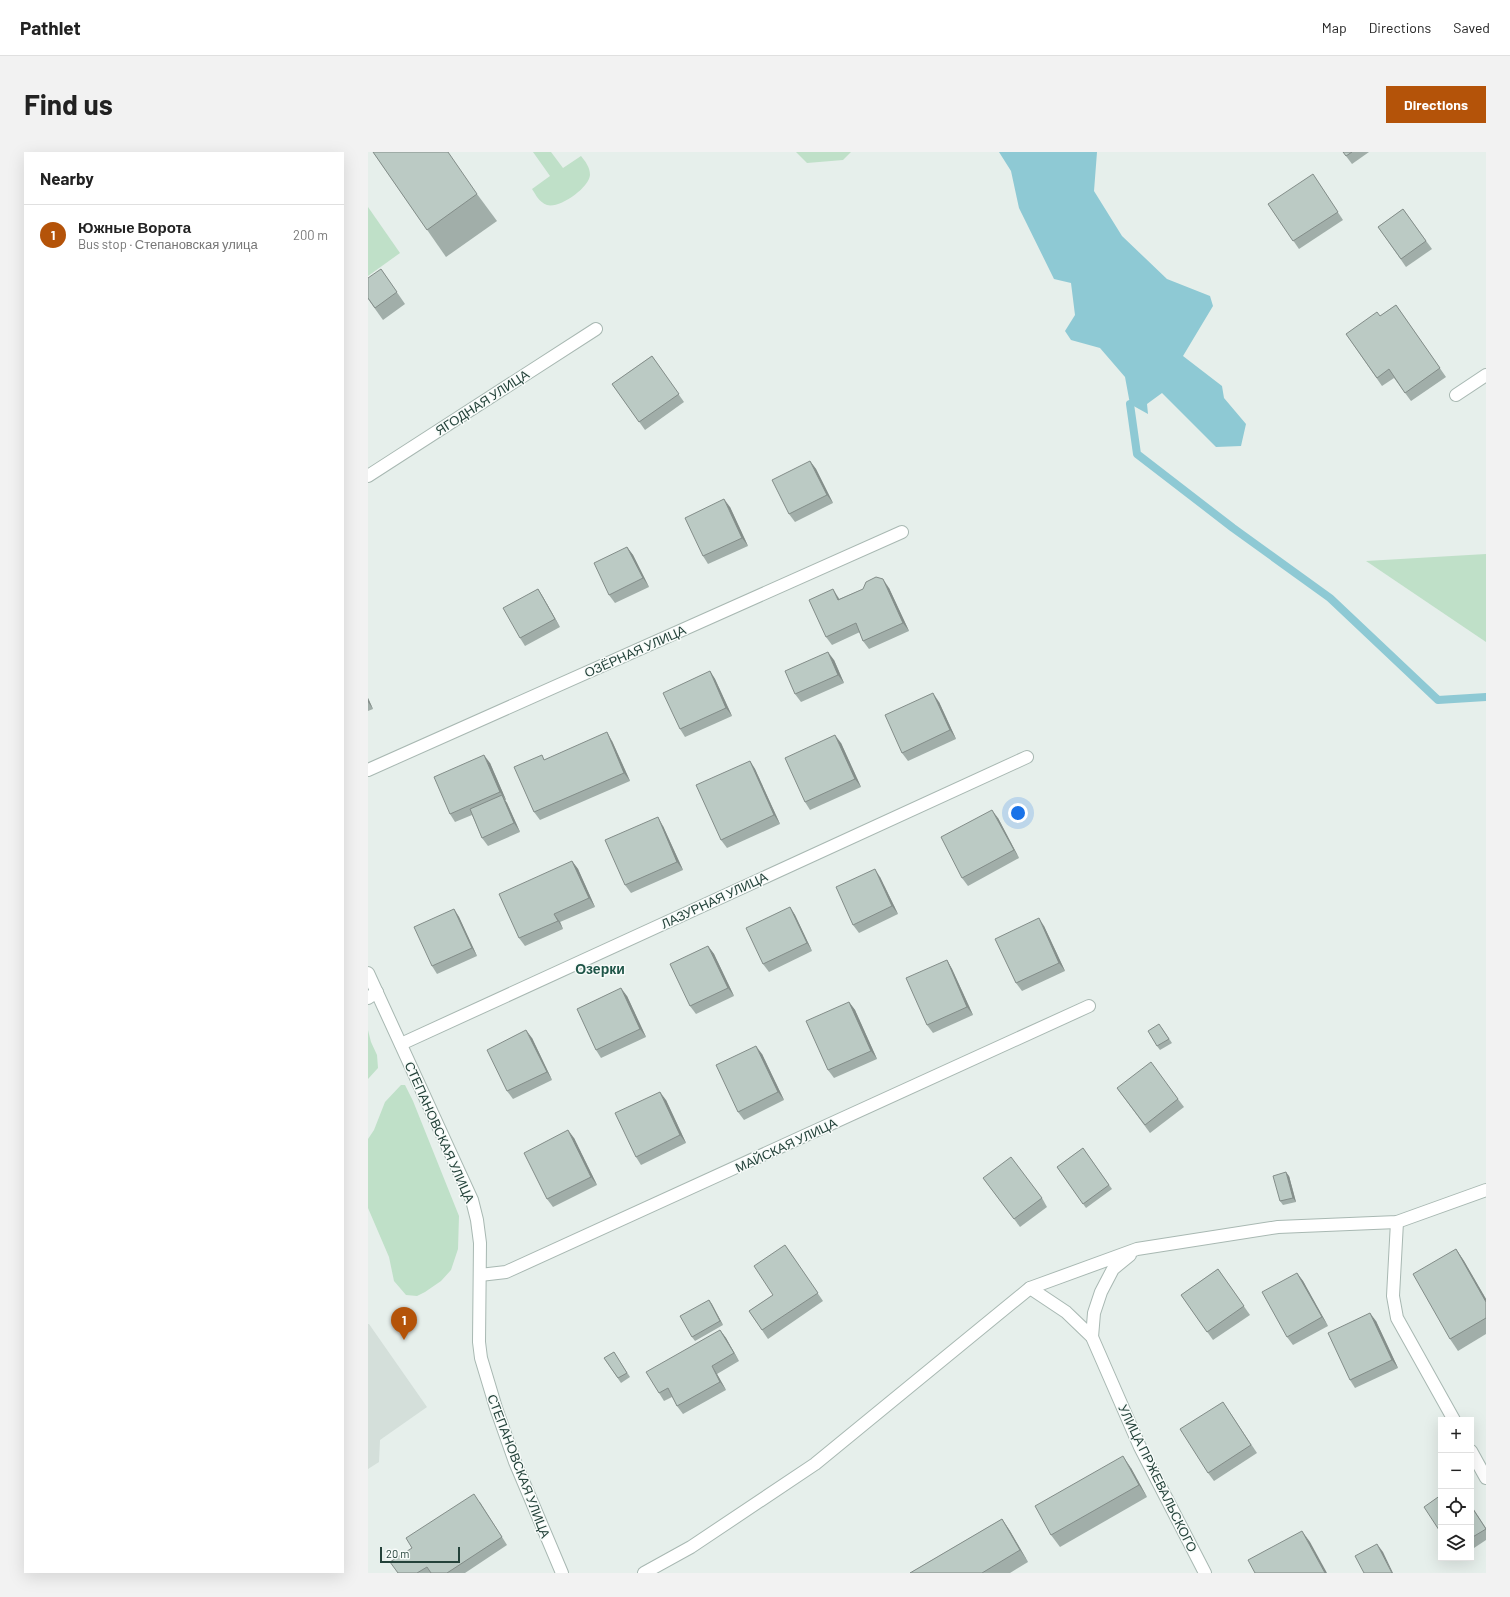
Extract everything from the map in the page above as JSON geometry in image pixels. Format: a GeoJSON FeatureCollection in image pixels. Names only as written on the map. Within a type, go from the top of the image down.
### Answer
{"type":"FeatureCollection","features":[{"type":"Feature","properties":{"kind":"street","name":"ЯГОДНАЯ УЛИЦА"},"geometry":{"type":"LineString","coordinates":[[368,476],[596,329]]}},
{"type":"Feature","properties":{"kind":"street"},"geometry":{"type":"LineString","coordinates":[[1456,395],[1486,375]]}},
{"type":"Feature","properties":{"kind":"street","name":"ОЗЁРНАЯ УЛИЦА"},"geometry":{"type":"LineString","coordinates":[[368,770],[902,532]]}},
{"type":"Feature","properties":{"kind":"street","name":"ЛАЗУРНАЯ УЛИЦА"},"geometry":{"type":"LineString","coordinates":[[401,1044],[1027,757]]}},
{"type":"Feature","properties":{"kind":"street","name":"СТЕПАНОВСКАЯ УЛИЦА"},"geometry":{"type":"LineString","coordinates":[[368,973],[372,995],[401,1044],[472,1200],[479,1236],[479,1342],[485,1375],[515,1462],[562,1573]]}},
{"type":"Feature","properties":{"kind":"street","name":"МАЙСКАЯ УЛИЦА"},"geometry":{"type":"LineString","coordinates":[[480,1275],[506,1272],[1089,1006]]}},
{"type":"Feature","properties":{"kind":"street"},"geometry":{"type":"LineString","coordinates":[[644,1573],[691,1547],[815,1464],[1030,1288],[1137,1249],[1278,1227],[1396,1222],[1486,1190]]}},
{"type":"Feature","properties":{"kind":"street"},"geometry":{"type":"LineString","coordinates":[[1396,1222],[1393,1296],[1397,1318],[1452,1417]]}},
{"type":"Feature","properties":{"kind":"street","name":"УЛИЦА ПРЖЕВАЛЬСКОГО"},"geometry":{"type":"LineString","coordinates":[[1092,1337],[1094,1313],[1101,1292],[1113,1269],[1137,1249]]}},
{"type":"Feature","properties":{"kind":"street","name":"УЛИЦА ПРЖЕВАЛЬСКОГО"},"geometry":{"type":"LineString","coordinates":[[1030,1288],[1066,1312],[1092,1337],[1140,1448],[1205,1573]]}},
{"type":"Feature","properties":{"kind":"street"},"geometry":{"type":"LineString","coordinates":[[1472,1453],[1486,1478]]}},
{"type":"Feature","properties":{"kind":"shaded area"},"geometry":{"type":"Polygon","coordinates":[[[368,1324],[427,1407],[380,1440],[379,1462],[368,1469],[368,1324]]]}},
{"type":"Feature","properties":{"kind":"green space"},"geometry":{"type":"Polygon","coordinates":[[[533,152],[551,152],[563,168],[581,156],[587,164],[590,175],[585,186],[566,201],[552,205],[544,204],[532,189],[550,176],[533,152]]]}},
{"type":"Feature","properties":{"kind":"green space"},"geometry":{"type":"Polygon","coordinates":[[[796,152],[851,152],[843,160],[807,163],[796,152]]]}},
{"type":"Feature","properties":{"kind":"green space"},"geometry":{"type":"Polygon","coordinates":[[[368,207],[400,253],[368,276],[368,207]]]}},
{"type":"Feature","properties":{"kind":"green space"},"geometry":{"type":"Polygon","coordinates":[[[1486,554],[1486,642],[1366,561],[1486,554]]]}},
{"type":"Feature","properties":{"kind":"green space"},"geometry":{"type":"Polygon","coordinates":[[[368,1030],[371,1042],[377,1055],[378,1068],[368,1079],[368,1030]]]}},
{"type":"Feature","properties":{"kind":"green space"},"geometry":{"type":"Polygon","coordinates":[[[401,1085],[405,1085],[413,1101],[459,1216],[458,1249],[451,1270],[441,1281],[417,1296],[406,1295],[394,1281],[389,1257],[368,1208],[368,1139],[374,1130],[385,1102],[401,1085]]]}},
{"type":"Feature","properties":{"kind":"water"},"geometry":{"type":"Polygon","coordinates":[[[999,152],[1097,152],[1094,191],[1122,236],[1167,279],[1210,296],[1213,306],[1183,356],[1222,386],[1224,398],[1246,424],[1241,446],[1216,447],[1162,393],[1147,404],[1148,414],[1130,404],[1125,377],[1100,348],[1071,340],[1065,331],[1075,315],[1071,283],[1054,279],[1019,208],[1011,171],[999,152]]]}},
{"type":"Feature","properties":{"kind":"building"},"geometry":{"type":"Polygon","coordinates":[[[373,152],[448,152],[477,194],[427,230],[373,152]]]}},
{"type":"Feature","properties":{"kind":"building"},"geometry":{"type":"Polygon","coordinates":[[[1343,152],[1352,152],[1346,156],[1343,152]]]}},
{"type":"Feature","properties":{"kind":"building"},"geometry":{"type":"Polygon","coordinates":[[[1313,174],[1338,212],[1293,241],[1268,204],[1313,174]]]}},
{"type":"Feature","properties":{"kind":"building"},"geometry":{"type":"Polygon","coordinates":[[[1403,209],[1426,241],[1401,259],[1378,227],[1403,209]]]}},
{"type":"Feature","properties":{"kind":"building"},"geometry":{"type":"Polygon","coordinates":[[[381,269],[397,292],[375,308],[368,298],[368,278],[381,269]]]}},
{"type":"Feature","properties":{"kind":"building"},"geometry":{"type":"Polygon","coordinates":[[[1396,305],[1440,368],[1405,393],[1389,369],[1377,378],[1346,334],[1377,312],[1380,316],[1396,305]]]}},
{"type":"Feature","properties":{"kind":"building"},"geometry":{"type":"Polygon","coordinates":[[[652,356],[679,394],[639,422],[612,384],[652,356]]]}},
{"type":"Feature","properties":{"kind":"building"},"geometry":{"type":"Polygon","coordinates":[[[810,461],[827,495],[789,514],[772,480],[810,461]]]}},
{"type":"Feature","properties":{"kind":"building"},"geometry":{"type":"Polygon","coordinates":[[[724,499],[742,538],[703,556],[685,518],[724,499]]]}},
{"type":"Feature","properties":{"kind":"building"},"geometry":{"type":"Polygon","coordinates":[[[627,547],[643,578],[609,595],[594,563],[627,547]]]}},
{"type":"Feature","properties":{"kind":"building"},"geometry":{"type":"Polygon","coordinates":[[[876,577],[883,579],[903,623],[863,641],[856,623],[826,637],[809,600],[833,589],[838,600],[863,589],[866,582],[876,577]]]}},
{"type":"Feature","properties":{"kind":"building"},"geometry":{"type":"Polygon","coordinates":[[[538,589],[555,619],[520,638],[503,608],[538,589]]]}},
{"type":"Feature","properties":{"kind":"building"},"geometry":{"type":"Polygon","coordinates":[[[828,652],[838,675],[795,694],[785,671],[828,652]]]}},
{"type":"Feature","properties":{"kind":"building"},"geometry":{"type":"Polygon","coordinates":[[[710,671],[726,708],[680,729],[663,693],[710,671]]]}},
{"type":"Feature","properties":{"kind":"building"},"geometry":{"type":"Polygon","coordinates":[[[933,693],[950,730],[902,753],[885,715],[933,693]]]}},
{"type":"Feature","properties":{"kind":"building"},"geometry":{"type":"Polygon","coordinates":[[[607,732],[624,773],[534,812],[514,767],[542,755],[544,760],[607,732]]]}},
{"type":"Feature","properties":{"kind":"building"},"geometry":{"type":"Polygon","coordinates":[[[835,735],[855,779],[805,802],[785,758],[835,735]]]}},
{"type":"Feature","properties":{"kind":"building"},"geometry":{"type":"Polygon","coordinates":[[[484,755],[500,792],[450,814],[434,777],[484,755]]]}},
{"type":"Feature","properties":{"kind":"building"},"geometry":{"type":"Polygon","coordinates":[[[750,761],[774,815],[721,840],[696,785],[750,761]]]}},
{"type":"Feature","properties":{"kind":"building"},"geometry":{"type":"Polygon","coordinates":[[[502,795],[514,823],[482,838],[470,809],[502,795]]]}},
{"type":"Feature","properties":{"kind":"building"},"geometry":{"type":"Polygon","coordinates":[[[992,810],[1014,850],[962,878],[941,837],[992,810]]]}},
{"type":"Feature","properties":{"kind":"building"},"geometry":{"type":"Polygon","coordinates":[[[658,817],[677,862],[625,885],[605,840],[658,817]]]}},
{"type":"Feature","properties":{"kind":"building"},"geometry":{"type":"Polygon","coordinates":[[[572,861],[589,898],[554,914],[558,921],[519,938],[499,894],[572,861]]]}},
{"type":"Feature","properties":{"kind":"building"},"geometry":{"type":"Polygon","coordinates":[[[875,869],[892,906],[853,925],[836,887],[875,869]]]}},
{"type":"Feature","properties":{"kind":"building"},"geometry":{"type":"Polygon","coordinates":[[[790,907],[807,943],[763,964],[746,928],[790,907]]]}},
{"type":"Feature","properties":{"kind":"building"},"geometry":{"type":"Polygon","coordinates":[[[454,909],[472,948],[432,966],[414,927],[454,909]]]}},
{"type":"Feature","properties":{"kind":"building"},"geometry":{"type":"Polygon","coordinates":[[[1039,918],[1059,963],[1016,983],[995,939],[1039,918]]]}},
{"type":"Feature","properties":{"kind":"building"},"geometry":{"type":"Polygon","coordinates":[[[708,946],[728,988],[690,1006],[670,964],[708,946]]]}},
{"type":"Feature","properties":{"kind":"building"},"geometry":{"type":"Polygon","coordinates":[[[947,960],[967,1007],[927,1025],[906,978],[947,960]]]}},
{"type":"Feature","properties":{"kind":"building"},"geometry":{"type":"Polygon","coordinates":[[[621,988],[640,1029],[596,1050],[577,1009],[621,988]]]}},
{"type":"Feature","properties":{"kind":"building"},"geometry":{"type":"Polygon","coordinates":[[[849,1002],[871,1051],[828,1070],[806,1021],[849,1002]]]}},
{"type":"Feature","properties":{"kind":"building"},"geometry":{"type":"Polygon","coordinates":[[[1159,1024],[1169,1039],[1157,1046],[1148,1031],[1159,1024]]]}},
{"type":"Feature","properties":{"kind":"building"},"geometry":{"type":"Polygon","coordinates":[[[526,1030],[547,1072],[507,1091],[487,1050],[526,1030]]]}},
{"type":"Feature","properties":{"kind":"building"},"geometry":{"type":"Polygon","coordinates":[[[756,1046],[778,1092],[738,1112],[716,1065],[756,1046]]]}},
{"type":"Feature","properties":{"kind":"building"},"geometry":{"type":"Polygon","coordinates":[[[1151,1062],[1178,1099],[1145,1125],[1117,1088],[1151,1062]]]}},
{"type":"Feature","properties":{"kind":"building"},"geometry":{"type":"Polygon","coordinates":[[[660,1092],[680,1135],[636,1157],[615,1113],[660,1092]]]}},
{"type":"Feature","properties":{"kind":"building"},"geometry":{"type":"Polygon","coordinates":[[[568,1130],[591,1177],[547,1199],[524,1153],[568,1130]]]}},
{"type":"Feature","properties":{"kind":"building"},"geometry":{"type":"Polygon","coordinates":[[[1083,1148],[1109,1185],[1083,1204],[1057,1167],[1083,1148]]]}},
{"type":"Feature","properties":{"kind":"building"},"geometry":{"type":"Polygon","coordinates":[[[1011,1157],[1042,1198],[1014,1219],[983,1178],[1011,1157]]]}},
{"type":"Feature","properties":{"kind":"building"},"geometry":{"type":"Polygon","coordinates":[[[1286,1172],[1293,1198],[1280,1201],[1273,1176],[1286,1172]]]}},
{"type":"Feature","properties":{"kind":"building"},"geometry":{"type":"Polygon","coordinates":[[[785,1245],[818,1293],[762,1330],[749,1311],[773,1295],[754,1266],[785,1245]]]}},
{"type":"Feature","properties":{"kind":"building"},"geometry":{"type":"Polygon","coordinates":[[[1456,1249],[1486,1302],[1486,1318],[1450,1339],[1413,1274],[1456,1249]]]}},
{"type":"Feature","properties":{"kind":"building"},"geometry":{"type":"Polygon","coordinates":[[[1218,1269],[1244,1306],[1207,1332],[1181,1295],[1218,1269]]]}},
{"type":"Feature","properties":{"kind":"building"},"geometry":{"type":"Polygon","coordinates":[[[1297,1273],[1322,1317],[1287,1337],[1262,1292],[1297,1273]]]}},
{"type":"Feature","properties":{"kind":"building"},"geometry":{"type":"Polygon","coordinates":[[[709,1300],[720,1321],[692,1337],[680,1316],[709,1300]]]}},
{"type":"Feature","properties":{"kind":"building"},"geometry":{"type":"Polygon","coordinates":[[[1370,1313],[1392,1360],[1350,1380],[1328,1333],[1370,1313]]]}},
{"type":"Feature","properties":{"kind":"building"},"geometry":{"type":"Polygon","coordinates":[[[720,1330],[734,1353],[712,1366],[720,1382],[677,1406],[668,1388],[659,1393],[646,1372],[720,1330]]]}},
{"type":"Feature","properties":{"kind":"building"},"geometry":{"type":"Polygon","coordinates":[[[614,1352],[627,1373],[618,1378],[604,1358],[614,1352]]]}},
{"type":"Feature","properties":{"kind":"building"},"geometry":{"type":"Polygon","coordinates":[[[1223,1402],[1251,1445],[1208,1473],[1180,1429],[1223,1402]]]}},
{"type":"Feature","properties":{"kind":"building"},"geometry":{"type":"Polygon","coordinates":[[[1123,1456],[1139,1485],[1051,1535],[1035,1506],[1123,1456]]]}},
{"type":"Feature","properties":{"kind":"building"},"geometry":{"type":"Polygon","coordinates":[[[474,1494],[502,1537],[447,1573],[431,1573],[427,1567],[417,1573],[398,1573],[390,1562],[412,1548],[406,1538],[474,1494]]]}},
{"type":"Feature","properties":{"kind":"building"},"geometry":{"type":"Polygon","coordinates":[[[1438,1497],[1438,1528],[1424,1507],[1438,1497]]]}},
{"type":"Feature","properties":{"kind":"building"},"geometry":{"type":"Polygon","coordinates":[[[1474,1511],[1486,1529],[1474,1536],[1474,1511]]]}},
{"type":"Feature","properties":{"kind":"building"},"geometry":{"type":"Polygon","coordinates":[[[1002,1519],[1020,1550],[982,1573],[910,1573],[1002,1519]]]}},
{"type":"Feature","properties":{"kind":"building"},"geometry":{"type":"Polygon","coordinates":[[[1302,1531],[1325,1573],[1255,1573],[1248,1560],[1302,1531]]]}},
{"type":"Feature","properties":{"kind":"building"},"geometry":{"type":"Polygon","coordinates":[[[1377,1544],[1392,1573],[1364,1573],[1355,1556],[1377,1544]]]}},
{"type":"Feature","properties":{"kind":"waterway"},"geometry":{"type":"LineString","coordinates":[[1130,404],[1137,454],[1233,528],[1330,598],[1438,700],[1486,697]]}},
{"type":"Feature","properties":{"kind":"place","name":"Южные Ворота"},"geometry":{"type":"Point","coordinates":[404,1340]}},
{"type":"Feature","properties":{"kind":"district","name":"Озерки"},"geometry":{"type":"Point","coordinates":[600,968]}}]}
